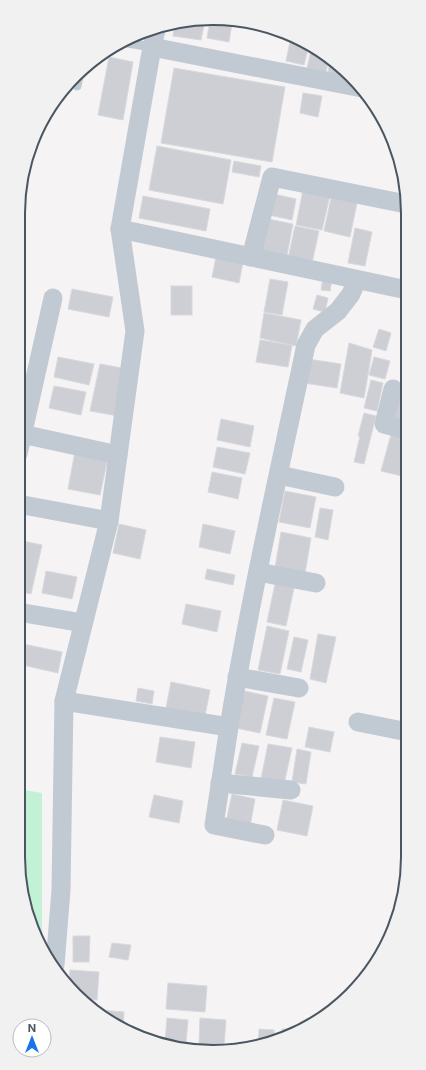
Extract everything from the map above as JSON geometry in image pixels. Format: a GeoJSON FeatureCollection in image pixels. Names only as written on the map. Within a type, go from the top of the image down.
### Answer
{"type":"FeatureCollection","features":[{"type":"Feature","properties":{"kind":"street"},"geometry":{"type":"LineString","coordinates":[[55,959],[61,890],[64,701],[109,521],[135,331],[120,229],[154,39],[351,85]]}},
{"type":"Feature","properties":{"kind":"street"},"geometry":{"type":"LineString","coordinates":[[251,257],[272,177],[401,203]]}},
{"type":"Feature","properties":{"kind":"street"},"geometry":{"type":"LineString","coordinates":[[120,229],[401,289]]}},
{"type":"Feature","properties":{"kind":"street"},"geometry":{"type":"LineString","coordinates":[[266,835],[214,825],[229,727],[258,572],[306,345],[315,329],[338,311],[351,294],[357,280]]}},
{"type":"Feature","properties":{"kind":"street"},"geometry":{"type":"LineString","coordinates":[[25,421],[53,298]]}},
{"type":"Feature","properties":{"kind":"street"},"geometry":{"type":"LineString","coordinates":[[393,389],[384,424],[401,428]]}},
{"type":"Feature","properties":{"kind":"street"},"geometry":{"type":"LineString","coordinates":[[25,435],[118,455]]}},
{"type":"Feature","properties":{"kind":"street"},"geometry":{"type":"LineString","coordinates":[[279,475],[335,487]]}},
{"type":"Feature","properties":{"kind":"street"},"geometry":{"type":"LineString","coordinates":[[25,505],[109,521]]}},
{"type":"Feature","properties":{"kind":"street"},"geometry":{"type":"LineString","coordinates":[[258,572],[316,583]]}},
{"type":"Feature","properties":{"kind":"street"},"geometry":{"type":"LineString","coordinates":[[25,613],[83,623]]}},
{"type":"Feature","properties":{"kind":"street"},"geometry":{"type":"LineString","coordinates":[[238,677],[299,688]]}},
{"type":"Feature","properties":{"kind":"street"},"geometry":{"type":"LineString","coordinates":[[64,701],[229,727]]}},
{"type":"Feature","properties":{"kind":"street"},"geometry":{"type":"LineString","coordinates":[[358,722],[401,731]]}},
{"type":"Feature","properties":{"kind":"street"},"geometry":{"type":"LineString","coordinates":[[220,783],[291,790]]}},
{"type":"Feature","properties":{"kind":"lane"},"geometry":{"type":"LineString","coordinates":[[138,40],[154,39]]}},
{"type":"Feature","properties":{"kind":"lane"},"geometry":{"type":"LineString","coordinates":[[78,82],[78,86]]}},
{"type":"Feature","properties":{"kind":"green space"},"geometry":{"type":"Polygon","coordinates":[[[25,790],[42,793],[42,936],[31,906],[25,869],[25,790]]]}},
{"type":"Feature","properties":{"kind":"building"},"geometry":{"type":"Polygon","coordinates":[[[204,25],[201,40],[173,36],[174,29],[204,25]]]}},
{"type":"Feature","properties":{"kind":"building"},"geometry":{"type":"Polygon","coordinates":[[[209,25],[232,26],[229,42],[207,38],[209,25]]]}},
{"type":"Feature","properties":{"kind":"building"},"geometry":{"type":"Polygon","coordinates":[[[290,41],[308,50],[304,65],[286,61],[290,41]]]}},
{"type":"Feature","properties":{"kind":"building"},"geometry":{"type":"Polygon","coordinates":[[[311,52],[328,64],[326,72],[307,68],[311,52]]]}},
{"type":"Feature","properties":{"kind":"building"},"geometry":{"type":"Polygon","coordinates":[[[109,57],[133,62],[123,120],[98,115],[109,57]]]}},
{"type":"Feature","properties":{"kind":"building"},"geometry":{"type":"Polygon","coordinates":[[[329,66],[342,77],[328,74],[329,66]]]}},
{"type":"Feature","properties":{"kind":"building"},"geometry":{"type":"Polygon","coordinates":[[[174,68],[285,87],[272,162],[161,143],[174,68]]]}},
{"type":"Feature","properties":{"kind":"building"},"geometry":{"type":"Polygon","coordinates":[[[303,93],[322,96],[318,117],[300,113],[303,93]]]}},
{"type":"Feature","properties":{"kind":"building"},"geometry":{"type":"Polygon","coordinates":[[[157,146],[231,160],[223,204],[149,190],[157,146]]]}},
{"type":"Feature","properties":{"kind":"building"},"geometry":{"type":"Polygon","coordinates":[[[234,161],[261,166],[259,177],[232,172],[234,161]]]}},
{"type":"Feature","properties":{"kind":"building"},"geometry":{"type":"Polygon","coordinates":[[[304,185],[331,191],[322,230],[296,225],[304,185]]]}},
{"type":"Feature","properties":{"kind":"building"},"geometry":{"type":"Polygon","coordinates":[[[274,194],[296,199],[292,220],[269,215],[274,194]]]}},
{"type":"Feature","properties":{"kind":"building"},"geometry":{"type":"Polygon","coordinates":[[[143,196],[210,209],[206,231],[139,218],[143,196]]]}},
{"type":"Feature","properties":{"kind":"building"},"geometry":{"type":"Polygon","coordinates":[[[331,198],[357,203],[350,237],[324,231],[331,198]]]}},
{"type":"Feature","properties":{"kind":"building"},"geometry":{"type":"Polygon","coordinates":[[[268,219],[293,224],[286,260],[261,255],[268,219]]]}},
{"type":"Feature","properties":{"kind":"building"},"geometry":{"type":"Polygon","coordinates":[[[295,226],[319,231],[312,263],[288,259],[295,226]]]}},
{"type":"Feature","properties":{"kind":"building"},"geometry":{"type":"Polygon","coordinates":[[[355,228],[372,232],[365,266],[348,263],[355,228]]]}},
{"type":"Feature","properties":{"kind":"building"},"geometry":{"type":"Polygon","coordinates":[[[216,257],[243,262],[239,283],[212,277],[216,257]]]}},
{"type":"Feature","properties":{"kind":"building"},"geometry":{"type":"Polygon","coordinates":[[[323,278],[332,280],[330,291],[321,290],[323,278]]]}},
{"type":"Feature","properties":{"kind":"building"},"geometry":{"type":"Polygon","coordinates":[[[270,279],[288,282],[282,315],[264,312],[270,279]]]}},
{"type":"Feature","properties":{"kind":"building"},"geometry":{"type":"Polygon","coordinates":[[[171,286],[192,286],[192,315],[171,315],[171,286]]]}},
{"type":"Feature","properties":{"kind":"building"},"geometry":{"type":"Polygon","coordinates":[[[72,289],[113,297],[109,317],[68,309],[72,289]]]}},
{"type":"Feature","properties":{"kind":"building"},"geometry":{"type":"Polygon","coordinates":[[[317,295],[328,298],[325,312],[313,309],[317,295]]]}},
{"type":"Feature","properties":{"kind":"building"},"geometry":{"type":"Polygon","coordinates":[[[264,313],[301,320],[296,346],[260,338],[264,313]]]}},
{"type":"Feature","properties":{"kind":"building"},"geometry":{"type":"Polygon","coordinates":[[[379,329],[391,333],[386,351],[373,347],[379,329]]]}},
{"type":"Feature","properties":{"kind":"building"},"geometry":{"type":"Polygon","coordinates":[[[260,340],[292,345],[288,367],[256,362],[260,340]]]}},
{"type":"Feature","properties":{"kind":"building"},"geometry":{"type":"Polygon","coordinates":[[[349,343],[372,350],[364,398],[340,393],[349,343]]]}},
{"type":"Feature","properties":{"kind":"building"},"geometry":{"type":"Polygon","coordinates":[[[58,357],[94,364],[89,385],[54,377],[58,357]]]}},
{"type":"Feature","properties":{"kind":"building"},"geometry":{"type":"Polygon","coordinates":[[[374,357],[390,361],[385,379],[369,375],[374,357]]]}},
{"type":"Feature","properties":{"kind":"building"},"geometry":{"type":"Polygon","coordinates":[[[308,359],[341,364],[337,388],[304,383],[308,359]]]}},
{"type":"Feature","properties":{"kind":"building"},"geometry":{"type":"Polygon","coordinates":[[[100,364],[128,369],[118,416],[90,411],[100,364]]]}},
{"type":"Feature","properties":{"kind":"building"},"geometry":{"type":"Polygon","coordinates":[[[371,380],[383,383],[377,411],[364,408],[371,380]]]}},
{"type":"Feature","properties":{"kind":"building"},"geometry":{"type":"Polygon","coordinates":[[[54,386],[86,392],[81,415],[49,408],[54,386]]]}},
{"type":"Feature","properties":{"kind":"building"},"geometry":{"type":"Polygon","coordinates":[[[401,389],[401,419],[393,417],[401,389]]]}},
{"type":"Feature","properties":{"kind":"building"},"geometry":{"type":"Polygon","coordinates":[[[364,413],[376,416],[364,464],[354,462],[360,436],[358,436],[364,413]]]}},
{"type":"Feature","properties":{"kind":"building"},"geometry":{"type":"Polygon","coordinates":[[[221,419],[254,426],[250,447],[217,440],[221,419]]]}},
{"type":"Feature","properties":{"kind":"building"},"geometry":{"type":"Polygon","coordinates":[[[392,431],[401,433],[401,476],[381,471],[392,431]]]}},
{"type":"Feature","properties":{"kind":"building"},"geometry":{"type":"Polygon","coordinates":[[[77,441],[110,448],[100,495],[68,489],[77,441]]]}},
{"type":"Feature","properties":{"kind":"building"},"geometry":{"type":"Polygon","coordinates":[[[217,447],[250,453],[245,474],[213,467],[217,447]]]}},
{"type":"Feature","properties":{"kind":"building"},"geometry":{"type":"Polygon","coordinates":[[[212,472],[242,478],[238,499],[208,492],[212,472]]]}},
{"type":"Feature","properties":{"kind":"building"},"geometry":{"type":"Polygon","coordinates":[[[285,491],[316,497],[310,528],[279,522],[285,491]]]}},
{"type":"Feature","properties":{"kind":"building"},"geometry":{"type":"Polygon","coordinates":[[[320,508],[333,510],[328,540],[315,537],[320,508]]]}},
{"type":"Feature","properties":{"kind":"building"},"geometry":{"type":"Polygon","coordinates":[[[119,524],[146,530],[140,559],[113,553],[119,524]]]}},
{"type":"Feature","properties":{"kind":"building"},"geometry":{"type":"Polygon","coordinates":[[[203,524],[235,531],[230,554],[199,547],[203,524]]]}},
{"type":"Feature","properties":{"kind":"building"},"geometry":{"type":"Polygon","coordinates":[[[281,532],[311,538],[305,573],[275,568],[281,532]]]}},
{"type":"Feature","properties":{"kind":"building"},"geometry":{"type":"Polygon","coordinates":[[[25,541],[42,545],[31,594],[25,593],[25,541]]]}},
{"type":"Feature","properties":{"kind":"building"},"geometry":{"type":"Polygon","coordinates":[[[207,569],[235,575],[233,585],[205,579],[207,569]]]}},
{"type":"Feature","properties":{"kind":"building"},"geometry":{"type":"Polygon","coordinates":[[[46,571],[77,577],[72,599],[42,593],[46,571]]]}},
{"type":"Feature","properties":{"kind":"building"},"geometry":{"type":"Polygon","coordinates":[[[275,584],[294,588],[286,626],[267,622],[275,584]]]}},
{"type":"Feature","properties":{"kind":"building"},"geometry":{"type":"Polygon","coordinates":[[[186,604],[221,611],[217,632],[182,624],[186,604]]]}},
{"type":"Feature","properties":{"kind":"building"},"geometry":{"type":"Polygon","coordinates":[[[267,626],[289,631],[280,674],[258,670],[267,626]]]}},
{"type":"Feature","properties":{"kind":"building"},"geometry":{"type":"Polygon","coordinates":[[[318,634],[336,637],[326,683],[310,679],[318,634]]]}},
{"type":"Feature","properties":{"kind":"building"},"geometry":{"type":"Polygon","coordinates":[[[294,637],[308,640],[301,672],[287,669],[294,637]]]}},
{"type":"Feature","properties":{"kind":"building"},"geometry":{"type":"Polygon","coordinates":[[[25,644],[62,652],[58,673],[25,666],[25,644]]]}},
{"type":"Feature","properties":{"kind":"building"},"geometry":{"type":"Polygon","coordinates":[[[171,682],[210,690],[205,716],[166,708],[171,682]]]}},
{"type":"Feature","properties":{"kind":"building"},"geometry":{"type":"Polygon","coordinates":[[[138,688],[154,691],[152,704],[136,701],[138,688]]]}},
{"type":"Feature","properties":{"kind":"building"},"geometry":{"type":"Polygon","coordinates":[[[244,691],[268,696],[260,733],[236,728],[244,691]]]}},
{"type":"Feature","properties":{"kind":"building"},"geometry":{"type":"Polygon","coordinates":[[[274,698],[295,702],[287,739],[266,735],[274,698]]]}},
{"type":"Feature","properties":{"kind":"building"},"geometry":{"type":"Polygon","coordinates":[[[309,727],[334,732],[330,752],[305,747],[309,727]]]}},
{"type":"Feature","properties":{"kind":"building"},"geometry":{"type":"Polygon","coordinates":[[[160,737],[195,742],[191,768],[156,762],[160,737]]]}},
{"type":"Feature","properties":{"kind":"building"},"geometry":{"type":"Polygon","coordinates":[[[242,743],[259,746],[252,777],[235,774],[242,743]]]}},
{"type":"Feature","properties":{"kind":"building"},"geometry":{"type":"Polygon","coordinates":[[[268,744],[292,748],[284,784],[261,779],[268,744]]]}},
{"type":"Feature","properties":{"kind":"building"},"geometry":{"type":"Polygon","coordinates":[[[297,749],[311,752],[306,784],[292,782],[297,749]]]}},
{"type":"Feature","properties":{"kind":"building"},"geometry":{"type":"Polygon","coordinates":[[[232,794],[255,799],[250,827],[226,822],[232,794]]]}},
{"type":"Feature","properties":{"kind":"building"},"geometry":{"type":"Polygon","coordinates":[[[154,795],[183,801],[179,823],[149,817],[154,795]]]}},
{"type":"Feature","properties":{"kind":"building"},"geometry":{"type":"Polygon","coordinates":[[[283,800],[313,806],[307,836],[277,830],[283,800]]]}},
{"type":"Feature","properties":{"kind":"building"},"geometry":{"type":"Polygon","coordinates":[[[73,936],[90,936],[89,962],[73,962],[73,936]]]}},
{"type":"Feature","properties":{"kind":"building"},"geometry":{"type":"Polygon","coordinates":[[[112,943],[131,945],[128,960],[109,957],[112,943]]]}},
{"type":"Feature","properties":{"kind":"building"},"geometry":{"type":"Polygon","coordinates":[[[70,970],[99,972],[97,1000],[89,998],[70,978],[70,970]]]}},
{"type":"Feature","properties":{"kind":"building"},"geometry":{"type":"Polygon","coordinates":[[[168,983],[207,986],[205,1012],[166,1009],[168,983]]]}},
{"type":"Feature","properties":{"kind":"building"},"geometry":{"type":"Polygon","coordinates":[[[105,1010],[124,1012],[123,1022],[105,1010]]]}},
{"type":"Feature","properties":{"kind":"building"},"geometry":{"type":"Polygon","coordinates":[[[167,1018],[188,1020],[186,1043],[165,1039],[167,1018]]]}},
{"type":"Feature","properties":{"kind":"building"},"geometry":{"type":"Polygon","coordinates":[[[200,1018],[226,1020],[224,1045],[199,1045],[200,1018]]]}},
{"type":"Feature","properties":{"kind":"building"},"geometry":{"type":"Polygon","coordinates":[[[259,1029],[274,1030],[274,1035],[258,1040],[259,1029]]]}},
{"type":"Feature","properties":{"kind":"building"},"geometry":{"type":"Polygon","coordinates":[[[282,1029],[289,1029],[285,1031],[282,1032],[282,1029]]]}}]}
